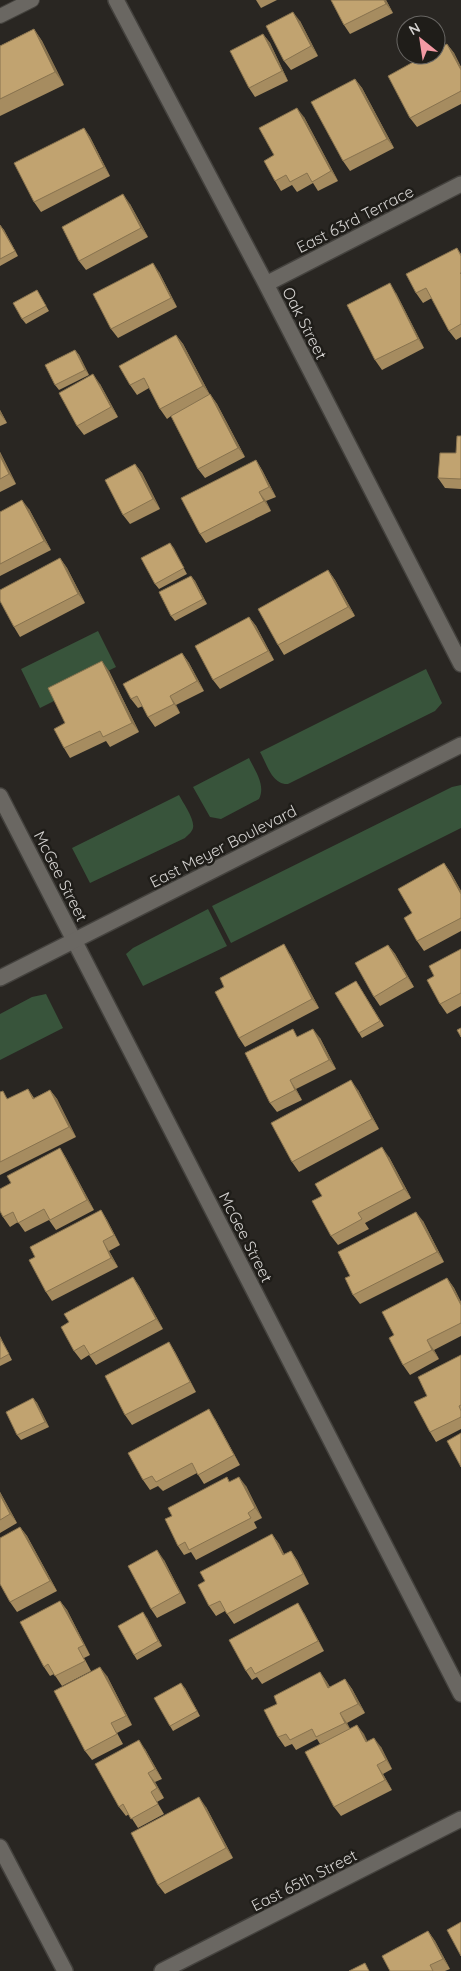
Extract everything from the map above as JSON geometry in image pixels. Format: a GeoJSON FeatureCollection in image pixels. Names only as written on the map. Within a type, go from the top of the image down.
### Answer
{"type":"FeatureCollection","features":[{"type":"Feature","properties":{"kind":"street","name":"Oak Street"},"geometry":{"type":"LineString","coordinates":[[116,0],[266,284],[461,664]]}},
{"type":"Feature","properties":{"kind":"street","name":"East 63rd Terrace"},"geometry":{"type":"LineString","coordinates":[[266,284],[461,184]]}},
{"type":"Feature","properties":{"kind":"street","name":"East Meyer Boulevard"},"geometry":{"type":"LineString","coordinates":[[0,978],[461,745]]}},
{"type":"Feature","properties":{"kind":"street","name":"McGee Street"},"geometry":{"type":"LineString","coordinates":[[0,796],[461,1694]]}},
{"type":"Feature","properties":{"kind":"street","name":"East 65th Street"},"geometry":{"type":"LineString","coordinates":[[162,1971],[461,1820]]}},
{"type":"Feature","properties":{"kind":"street"},"geometry":{"type":"LineString","coordinates":[[0,1847],[65,1971]]}},
{"type":"Feature","properties":{"kind":"lane"},"geometry":{"type":"LineString","coordinates":[[0,16],[11,5],[32,0]]}},
{"type":"Feature","properties":{"kind":"green space"},"geometry":{"type":"Polygon","coordinates":[[[98,631],[116,667],[55,697],[56,700],[40,708],[21,669],[98,631]]]}},
{"type":"Feature","properties":{"kind":"green space"},"geometry":{"type":"Polygon","coordinates":[[[426,669],[442,703],[435,711],[288,784],[278,781],[271,773],[260,752],[426,669]]]}},
{"type":"Feature","properties":{"kind":"green space"},"geometry":{"type":"Polygon","coordinates":[[[249,758],[260,783],[261,794],[259,799],[221,819],[210,817],[193,787],[249,758]]]}},
{"type":"Feature","properties":{"kind":"green space"},"geometry":{"type":"Polygon","coordinates":[[[461,785],[461,828],[231,943],[212,906],[452,787],[461,785]]]}},
{"type":"Feature","properties":{"kind":"green space"},"geometry":{"type":"Polygon","coordinates":[[[179,795],[193,824],[189,835],[90,883],[72,848],[179,795]]]}},
{"type":"Feature","properties":{"kind":"green space"},"geometry":{"type":"Polygon","coordinates":[[[208,909],[227,946],[143,986],[126,954],[133,948],[208,909]]]}},
{"type":"Feature","properties":{"kind":"green space"},"geometry":{"type":"Polygon","coordinates":[[[46,994],[63,1028],[0,1060],[0,1014],[32,997],[46,994]]]}},
{"type":"Feature","properties":{"kind":"building"},"geometry":{"type":"Polygon","coordinates":[[[331,0],[384,0],[386,4],[344,25],[331,0]]]}},
{"type":"Feature","properties":{"kind":"building"},"geometry":{"type":"Polygon","coordinates":[[[293,12],[311,46],[284,61],[266,26],[293,12]]]}},
{"type":"Feature","properties":{"kind":"building"},"geometry":{"type":"Polygon","coordinates":[[[34,29],[55,72],[0,99],[0,46],[34,29]]]}},
{"type":"Feature","properties":{"kind":"building"},"geometry":{"type":"Polygon","coordinates":[[[263,34],[282,71],[249,88],[230,51],[263,34]]]}},
{"type":"Feature","properties":{"kind":"building"},"geometry":{"type":"Polygon","coordinates":[[[446,45],[461,70],[461,91],[410,118],[388,76],[408,65],[446,65],[446,45]]]}},
{"type":"Feature","properties":{"kind":"building"},"geometry":{"type":"Polygon","coordinates":[[[355,79],[387,139],[343,161],[311,102],[355,79]]]}},
{"type":"Feature","properties":{"kind":"building"},"geometry":{"type":"Polygon","coordinates":[[[297,108],[331,171],[312,182],[307,173],[290,182],[286,175],[275,181],[264,161],[274,155],[259,128],[297,108]]]}},
{"type":"Feature","properties":{"kind":"building"},"geometry":{"type":"Polygon","coordinates":[[[84,128],[104,167],[34,202],[14,163],[84,128]]]}},
{"type":"Feature","properties":{"kind":"building"},"geometry":{"type":"Polygon","coordinates":[[[123,194],[141,228],[79,261],[62,227],[123,194]]]}},
{"type":"Feature","properties":{"kind":"building"},"geometry":{"type":"Polygon","coordinates":[[[0,225],[15,251],[0,259],[0,225]]]}},
{"type":"Feature","properties":{"kind":"building"},"geometry":{"type":"Polygon","coordinates":[[[457,248],[461,256],[461,324],[449,331],[426,288],[416,293],[406,274],[457,248]]]}},
{"type":"Feature","properties":{"kind":"building"},"geometry":{"type":"Polygon","coordinates":[[[153,263],[171,298],[111,329],[93,294],[153,263]]]}},
{"type":"Feature","properties":{"kind":"building"},"geometry":{"type":"Polygon","coordinates":[[[390,283],[418,339],[375,360],[347,305],[390,283]]]}},
{"type":"Feature","properties":{"kind":"building"},"geometry":{"type":"Polygon","coordinates":[[[37,290],[46,306],[22,319],[13,303],[37,290]]]}},
{"type":"Feature","properties":{"kind":"building"},"geometry":{"type":"Polygon","coordinates":[[[176,335],[203,386],[160,409],[144,378],[130,385],[119,366],[176,335]]]}},
{"type":"Feature","properties":{"kind":"building"},"geometry":{"type":"Polygon","coordinates":[[[75,350],[85,370],[55,385],[45,365],[75,350]]]}},
{"type":"Feature","properties":{"kind":"building"},"geometry":{"type":"Polygon","coordinates":[[[93,374],[111,407],[77,426],[59,393],[93,374]]]}},
{"type":"Feature","properties":{"kind":"building"},"geometry":{"type":"Polygon","coordinates":[[[210,394],[238,448],[198,469],[171,416],[210,394]]]}},
{"type":"Feature","properties":{"kind":"building"},"geometry":{"type":"Polygon","coordinates":[[[457,436],[461,436],[461,479],[438,478],[440,453],[456,453],[457,436]]]}},
{"type":"Feature","properties":{"kind":"building"},"geometry":{"type":"Polygon","coordinates":[[[0,456],[9,474],[0,479],[0,456]]]}},
{"type":"Feature","properties":{"kind":"building"},"geometry":{"type":"Polygon","coordinates":[[[256,460],[269,487],[259,492],[264,501],[200,534],[181,498],[256,460]]]}},
{"type":"Feature","properties":{"kind":"building"},"geometry":{"type":"Polygon","coordinates":[[[135,464],[153,499],[123,515],[105,480],[135,464]]]}},
{"type":"Feature","properties":{"kind":"building"},"geometry":{"type":"Polygon","coordinates":[[[22,500],[44,541],[0,564],[0,512],[22,500]]]}},
{"type":"Feature","properties":{"kind":"building"},"geometry":{"type":"Polygon","coordinates":[[[170,543],[184,568],[155,584],[141,558],[170,543]]]}},
{"type":"Feature","properties":{"kind":"building"},"geometry":{"type":"Polygon","coordinates":[[[60,558],[78,594],[14,627],[0,601],[0,590],[60,558]]]}},
{"type":"Feature","properties":{"kind":"building"},"geometry":{"type":"Polygon","coordinates":[[[328,570],[348,607],[278,645],[258,609],[328,570]]]}},
{"type":"Feature","properties":{"kind":"building"},"geometry":{"type":"Polygon","coordinates":[[[191,576],[203,599],[171,616],[159,592],[191,576]]]}},
{"type":"Feature","properties":{"kind":"building"},"geometry":{"type":"Polygon","coordinates":[[[249,617],[268,651],[213,680],[195,646],[249,617]]]}},
{"type":"Feature","properties":{"kind":"building"},"geometry":{"type":"Polygon","coordinates":[[[182,653],[197,681],[170,696],[174,704],[148,717],[137,696],[131,699],[123,684],[182,653]]]}},
{"type":"Feature","properties":{"kind":"building"},"geometry":{"type":"Polygon","coordinates":[[[102,661],[132,723],[103,737],[100,731],[64,748],[54,729],[65,723],[48,688],[102,661]]]}},
{"type":"Feature","properties":{"kind":"building"},"geometry":{"type":"Polygon","coordinates":[[[444,863],[461,894],[461,918],[417,941],[404,918],[412,913],[398,889],[444,863]]]}},
{"type":"Feature","properties":{"kind":"building"},"geometry":{"type":"Polygon","coordinates":[[[284,944],[312,999],[239,1038],[215,992],[224,987],[220,978],[284,944]]]}},
{"type":"Feature","properties":{"kind":"building"},"geometry":{"type":"Polygon","coordinates":[[[388,945],[407,977],[374,997],[355,963],[388,945]]]}},
{"type":"Feature","properties":{"kind":"building"},"geometry":{"type":"Polygon","coordinates":[[[461,949],[461,993],[440,1004],[427,980],[434,976],[429,966],[461,949]]]}},
{"type":"Feature","properties":{"kind":"building"},"geometry":{"type":"Polygon","coordinates":[[[356,981],[380,1021],[359,1033],[335,993],[356,981]]]}},
{"type":"Feature","properties":{"kind":"building"},"geometry":{"type":"Polygon","coordinates":[[[461,1028],[461,1037],[457,1030],[461,1028]]]}},
{"type":"Feature","properties":{"kind":"building"},"geometry":{"type":"Polygon","coordinates":[[[293,1029],[297,1037],[313,1029],[329,1060],[290,1080],[295,1090],[270,1103],[245,1053],[293,1029]]]}},
{"type":"Feature","properties":{"kind":"building"},"geometry":{"type":"Polygon","coordinates":[[[351,1080],[372,1119],[292,1162],[271,1123],[351,1080]]]}},
{"type":"Feature","properties":{"kind":"building"},"geometry":{"type":"Polygon","coordinates":[[[28,1089],[33,1099],[50,1090],[69,1127],[0,1162],[0,1092],[3,1091],[7,1099],[28,1089]]]}},
{"type":"Feature","properties":{"kind":"building"},"geometry":{"type":"Polygon","coordinates":[[[382,1147],[404,1189],[358,1213],[362,1219],[331,1236],[312,1201],[322,1196],[315,1184],[382,1147]]]}},
{"type":"Feature","properties":{"kind":"building"},"geometry":{"type":"Polygon","coordinates":[[[60,1148],[87,1200],[50,1220],[44,1209],[18,1223],[13,1212],[3,1217],[0,1211],[0,1189],[11,1183],[7,1176],[60,1148]]]}},
{"type":"Feature","properties":{"kind":"building"},"geometry":{"type":"Polygon","coordinates":[[[101,1210],[114,1235],[103,1241],[111,1258],[46,1292],[29,1260],[35,1257],[30,1247],[101,1210]]]}},
{"type":"Feature","properties":{"kind":"building"},"geometry":{"type":"Polygon","coordinates":[[[416,1212],[437,1252],[353,1295],[345,1278],[350,1276],[338,1252],[416,1212]]]}},
{"type":"Feature","properties":{"kind":"building"},"geometry":{"type":"Polygon","coordinates":[[[133,1277],[156,1319],[90,1355],[84,1345],[74,1351],[61,1327],[69,1322],[64,1314],[133,1277]]]}},
{"type":"Feature","properties":{"kind":"building"},"geometry":{"type":"Polygon","coordinates":[[[447,1278],[461,1305],[461,1323],[427,1340],[432,1350],[403,1365],[389,1338],[394,1335],[382,1312],[447,1278]]]}},
{"type":"Feature","properties":{"kind":"building"},"geometry":{"type":"Polygon","coordinates":[[[0,1338],[9,1354],[0,1359],[0,1338]]]}},
{"type":"Feature","properties":{"kind":"building"},"geometry":{"type":"Polygon","coordinates":[[[169,1342],[190,1382],[125,1415],[105,1376],[169,1342]]]}},
{"type":"Feature","properties":{"kind":"building"},"geometry":{"type":"Polygon","coordinates":[[[461,1355],[461,1405],[459,1406],[461,1417],[430,1432],[414,1402],[427,1396],[418,1377],[461,1355]]]}},
{"type":"Feature","properties":{"kind":"building"},"geometry":{"type":"Polygon","coordinates":[[[33,1398],[45,1422],[17,1435],[6,1412],[33,1398]]]}},
{"type":"Feature","properties":{"kind":"building"},"geometry":{"type":"Polygon","coordinates":[[[209,1409],[234,1455],[198,1475],[192,1463],[156,1482],[152,1476],[143,1480],[128,1453],[209,1409]]]}},
{"type":"Feature","properties":{"kind":"building"},"geometry":{"type":"Polygon","coordinates":[[[461,1433],[461,1467],[447,1441],[461,1433]]]}},
{"type":"Feature","properties":{"kind":"building"},"geometry":{"type":"Polygon","coordinates":[[[227,1477],[229,1482],[239,1477],[255,1508],[248,1513],[251,1518],[189,1550],[185,1542],[178,1546],[165,1519],[172,1516],[168,1508],[227,1477]]]}},
{"type":"Feature","properties":{"kind":"building"},"geometry":{"type":"Polygon","coordinates":[[[0,1495],[10,1514],[0,1520],[0,1495]]]}},
{"type":"Feature","properties":{"kind":"building"},"geometry":{"type":"Polygon","coordinates":[[[20,1527],[50,1581],[10,1602],[0,1584],[0,1538],[20,1527]]]}},
{"type":"Feature","properties":{"kind":"building"},"geometry":{"type":"Polygon","coordinates":[[[272,1534],[283,1555],[291,1551],[303,1574],[227,1614],[220,1601],[209,1606],[198,1585],[205,1581],[200,1572],[272,1534]]]}},
{"type":"Feature","properties":{"kind":"building"},"geometry":{"type":"Polygon","coordinates":[[[157,1550],[180,1593],[151,1609],[128,1566],[157,1550]]]}},
{"type":"Feature","properties":{"kind":"building"},"geometry":{"type":"Polygon","coordinates":[[[60,1601],[84,1645],[78,1648],[85,1661],[55,1676],[48,1664],[44,1667],[20,1622],[60,1601]]]}},
{"type":"Feature","properties":{"kind":"building"},"geometry":{"type":"Polygon","coordinates":[[[298,1603],[318,1641],[255,1674],[251,1667],[246,1671],[229,1640],[298,1603]]]}},
{"type":"Feature","properties":{"kind":"building"},"geometry":{"type":"Polygon","coordinates":[[[143,1612],[158,1641],[134,1655],[118,1626],[143,1612]]]}},
{"type":"Feature","properties":{"kind":"building"},"geometry":{"type":"Polygon","coordinates":[[[100,1667],[126,1716],[111,1723],[117,1734],[85,1751],[54,1691],[100,1667]]]}},
{"type":"Feature","properties":{"kind":"building"},"geometry":{"type":"Polygon","coordinates":[[[320,1672],[328,1688],[345,1679],[358,1704],[340,1713],[345,1723],[316,1737],[312,1729],[290,1740],[286,1734],[278,1737],[264,1710],[277,1704],[274,1696],[320,1672]]]}},
{"type":"Feature","properties":{"kind":"building"},"geometry":{"type":"Polygon","coordinates":[[[181,1683],[197,1711],[170,1726],[154,1698],[181,1683]]]}},
{"type":"Feature","properties":{"kind":"building"},"geometry":{"type":"Polygon","coordinates":[[[357,1725],[366,1742],[374,1738],[386,1760],[377,1765],[385,1780],[334,1807],[305,1752],[357,1725]]]}},
{"type":"Feature","properties":{"kind":"building"},"geometry":{"type":"Polygon","coordinates":[[[139,1740],[155,1769],[148,1773],[157,1788],[151,1792],[158,1804],[131,1819],[123,1804],[119,1807],[95,1764],[139,1740]]]}},
{"type":"Feature","properties":{"kind":"building"},"geometry":{"type":"Polygon","coordinates":[[[199,1797],[226,1848],[158,1885],[131,1833],[199,1797]]]}},
{"type":"Feature","properties":{"kind":"building"},"geometry":{"type":"Polygon","coordinates":[[[461,1922],[461,1956],[447,1930],[461,1922]]]}},
{"type":"Feature","properties":{"kind":"building"},"geometry":{"type":"Polygon","coordinates":[[[428,1931],[443,1959],[430,1965],[433,1971],[390,1971],[382,1956],[428,1931]]]}},
{"type":"Feature","properties":{"kind":"building"},"geometry":{"type":"Polygon","coordinates":[[[365,1963],[369,1971],[349,1971],[365,1963]]]}}]}
